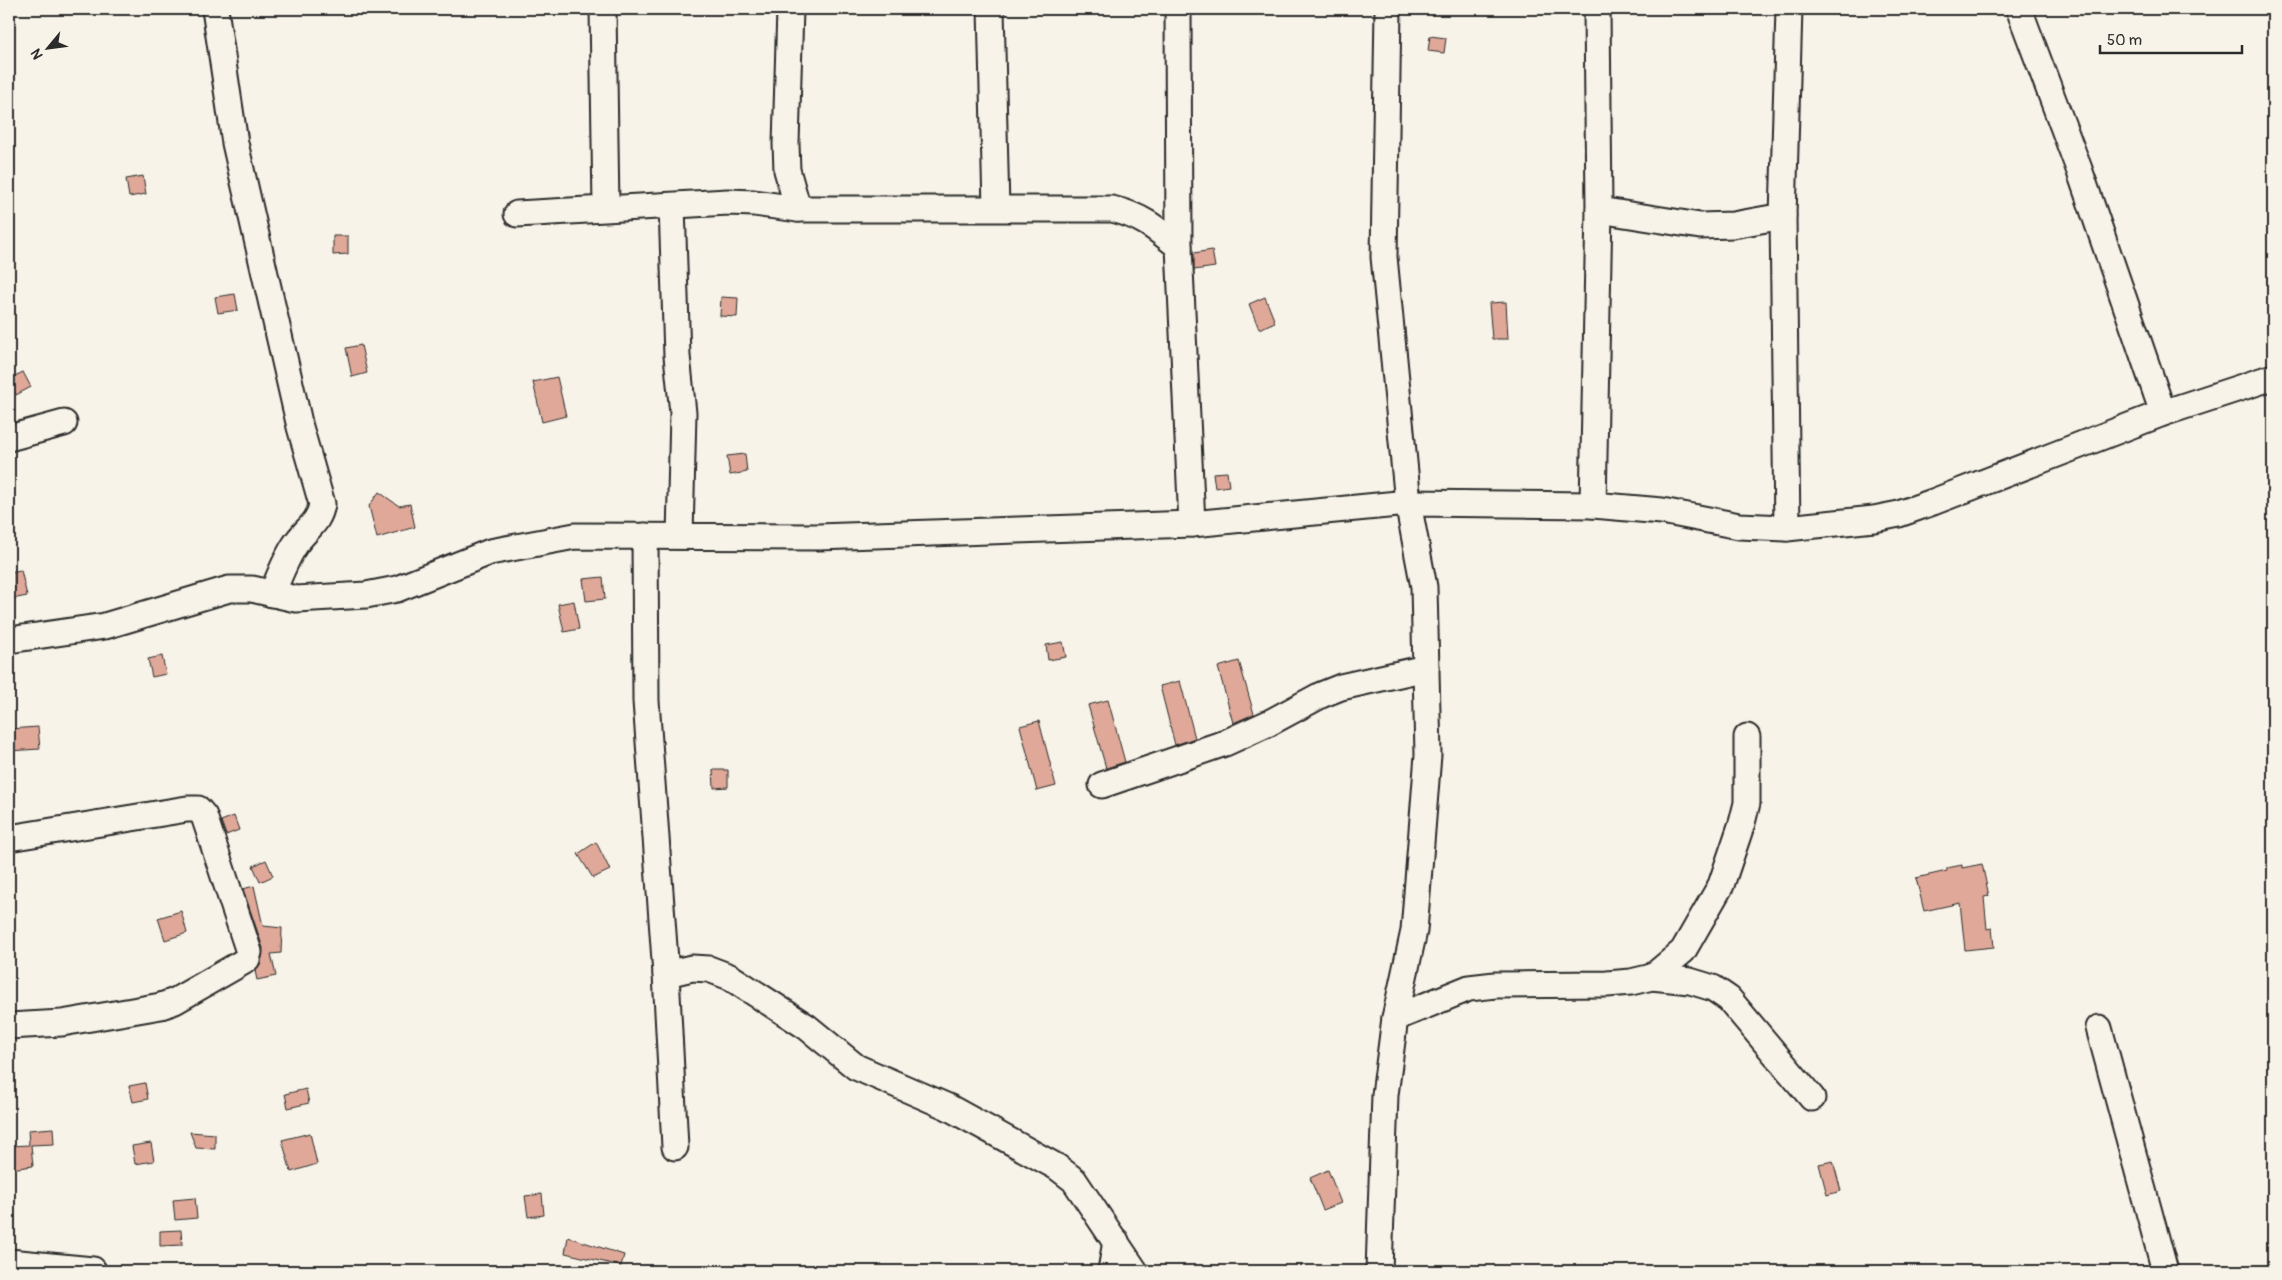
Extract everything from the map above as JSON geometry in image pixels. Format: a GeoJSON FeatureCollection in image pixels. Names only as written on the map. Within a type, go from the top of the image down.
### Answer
{"type":"FeatureCollection","features":[{"type":"Feature","properties":{"kind":"street"},"geometry":{"type":"LineString","coordinates":[[215,9],[235,143],[300,427],[322,504],[320,515],[296,543],[286,559],[272,594]]}},
{"type":"Feature","properties":{"kind":"street"},"geometry":{"type":"LineString","coordinates":[[603,9],[606,208]]}},
{"type":"Feature","properties":{"kind":"street"},"geometry":{"type":"LineString","coordinates":[[790,9],[787,170],[798,209]]}},
{"type":"Feature","properties":{"kind":"street"},"geometry":{"type":"LineString","coordinates":[[991,9],[996,208]]}},
{"type":"Feature","properties":{"kind":"street"},"geometry":{"type":"LineString","coordinates":[[1178,9],[1179,247],[1192,524]]}},
{"type":"Feature","properties":{"kind":"street"},"geometry":{"type":"LineString","coordinates":[[1378,1271],[1385,1096],[1395,1018],[1414,931],[1428,755],[1424,587],[1408,503],[1384,257],[1388,9]]}},
{"type":"Feature","properties":{"kind":"street"},"geometry":{"type":"LineString","coordinates":[[1593,505],[1599,210],[1597,9]]}},
{"type":"Feature","properties":{"kind":"street"},"geometry":{"type":"LineString","coordinates":[[1787,528],[1783,216],[1790,9]]}},
{"type":"Feature","properties":{"kind":"street"},"geometry":{"type":"LineString","coordinates":[[2020,9],[2079,169],[2163,413]]}},
{"type":"Feature","properties":{"kind":"street"},"geometry":{"type":"LineString","coordinates":[[517,214],[606,208],[754,203],[798,209],[1112,209],[1132,214],[1151,224],[1179,247]]}},
{"type":"Feature","properties":{"kind":"street"},"geometry":{"type":"LineString","coordinates":[[672,206],[677,356],[683,413],[680,536]]}},
{"type":"Feature","properties":{"kind":"street"},"geometry":{"type":"LineString","coordinates":[[1599,210],[1700,226],[1733,225],[1783,216]]}},
{"type":"Feature","properties":{"kind":"street"},"geometry":{"type":"LineString","coordinates":[[9,640],[105,626],[229,589],[252,589],[296,599],[366,594],[397,589],[490,552],[575,536],[818,537],[1192,524],[1408,503],[1593,505],[1662,511],[1740,526],[1787,528],[1874,519],[1899,514],[2163,413],[2273,377]]}},
{"type":"Feature","properties":{"kind":"street"},"geometry":{"type":"LineString","coordinates":[[9,438],[64,423]]}},
{"type":"Feature","properties":{"kind":"street"},"geometry":{"type":"LineString","coordinates":[[645,536],[646,700],[666,974],[675,1147]]}},
{"type":"Feature","properties":{"kind":"street"},"geometry":{"type":"LineString","coordinates":[[1102,785],[1225,743],[1334,690],[1426,668]]}},
{"type":"Feature","properties":{"kind":"street"},"geometry":{"type":"LineString","coordinates":[[1652,977],[1683,950],[1721,885],[1747,803],[1747,737]]}},
{"type":"Feature","properties":{"kind":"street"},"geometry":{"type":"LineString","coordinates":[[9,838],[177,810],[198,809],[204,816],[249,952],[247,959],[243,962],[175,1001],[161,1006],[62,1023],[9,1026]]}},
{"type":"Feature","properties":{"kind":"street"},"geometry":{"type":"LineString","coordinates":[[666,974],[692,968],[710,969],[730,977],[807,1027],[856,1067],[948,1107],[1057,1167],[1074,1180],[1135,1271]]}},
{"type":"Feature","properties":{"kind":"street"},"geometry":{"type":"LineString","coordinates":[[1395,1018],[1469,988],[1495,985],[1607,984],[1631,982],[1652,977],[1690,981],[1713,988],[1729,999],[1812,1098]]}},
{"type":"Feature","properties":{"kind":"street"},"geometry":{"type":"LineString","coordinates":[[2099,1028],[2164,1271]]}},
{"type":"Feature","properties":{"kind":"street"},"geometry":{"type":"LineString","coordinates":[[1111,1271],[1116,1241]]}},
{"type":"Feature","properties":{"kind":"street"},"geometry":{"type":"LineString","coordinates":[[9,1262],[93,1270]]}},
{"type":"Feature","properties":{"kind":"building"},"geometry":{"type":"Polygon","coordinates":[[[1430,36],[1446,38],[1444,53],[1428,51],[1430,36]]]}},
{"type":"Feature","properties":{"kind":"building"},"geometry":{"type":"Polygon","coordinates":[[[143,176],[146,194],[129,197],[126,179],[143,176]]]}},
{"type":"Feature","properties":{"kind":"building"},"geometry":{"type":"Polygon","coordinates":[[[333,236],[348,236],[348,254],[333,255],[333,236]]]}},
{"type":"Feature","properties":{"kind":"building"},"geometry":{"type":"Polygon","coordinates":[[[1212,250],[1215,267],[1194,270],[1194,253],[1212,250]]]}},
{"type":"Feature","properties":{"kind":"building"},"geometry":{"type":"Polygon","coordinates":[[[235,294],[238,310],[218,313],[215,297],[235,294]]]}},
{"type":"Feature","properties":{"kind":"building"},"geometry":{"type":"Polygon","coordinates":[[[721,297],[738,298],[737,317],[720,316],[721,297]]]}},
{"type":"Feature","properties":{"kind":"building"},"geometry":{"type":"Polygon","coordinates":[[[1265,297],[1275,322],[1259,329],[1249,304],[1265,297]]]}},
{"type":"Feature","properties":{"kind":"building"},"geometry":{"type":"Polygon","coordinates":[[[1506,302],[1508,339],[1492,339],[1489,303],[1506,302]]]}},
{"type":"Feature","properties":{"kind":"building"},"geometry":{"type":"Polygon","coordinates":[[[361,345],[367,373],[352,377],[346,348],[361,345]]]}},
{"type":"Feature","properties":{"kind":"building"},"geometry":{"type":"Polygon","coordinates":[[[23,372],[31,387],[16,395],[9,379],[23,372]]]}},
{"type":"Feature","properties":{"kind":"building"},"geometry":{"type":"Polygon","coordinates":[[[557,377],[566,416],[542,422],[533,382],[557,377]]]}},
{"type":"Feature","properties":{"kind":"building"},"geometry":{"type":"Polygon","coordinates":[[[745,454],[747,472],[730,475],[727,456],[745,454]]]}},
{"type":"Feature","properties":{"kind":"building"},"geometry":{"type":"Polygon","coordinates":[[[1227,472],[1229,486],[1215,488],[1213,473],[1227,472]]]}},
{"type":"Feature","properties":{"kind":"building"},"geometry":{"type":"Polygon","coordinates":[[[379,492],[399,506],[410,504],[415,527],[377,538],[369,506],[379,492]]]}},
{"type":"Feature","properties":{"kind":"building"},"geometry":{"type":"Polygon","coordinates":[[[21,570],[27,596],[12,599],[9,572],[21,570]]]}},
{"type":"Feature","properties":{"kind":"building"},"geometry":{"type":"Polygon","coordinates":[[[603,577],[605,599],[586,601],[583,579],[603,577]]]}},
{"type":"Feature","properties":{"kind":"building"},"geometry":{"type":"Polygon","coordinates":[[[574,601],[579,629],[564,632],[558,604],[574,601]]]}},
{"type":"Feature","properties":{"kind":"building"},"geometry":{"type":"Polygon","coordinates":[[[1063,642],[1066,657],[1048,660],[1046,645],[1063,642]]]}},
{"type":"Feature","properties":{"kind":"building"},"geometry":{"type":"Polygon","coordinates":[[[162,656],[166,674],[152,677],[148,659],[162,656]]]}},
{"type":"Feature","properties":{"kind":"building"},"geometry":{"type":"Polygon","coordinates":[[[1239,661],[1254,714],[1233,723],[1218,667],[1239,661]]]}},
{"type":"Feature","properties":{"kind":"building"},"geometry":{"type":"Polygon","coordinates":[[[1180,681],[1195,738],[1175,745],[1160,686],[1180,681]]]}},
{"type":"Feature","properties":{"kind":"building"},"geometry":{"type":"Polygon","coordinates":[[[1108,700],[1125,762],[1106,768],[1088,705],[1108,700]]]}},
{"type":"Feature","properties":{"kind":"building"},"geometry":{"type":"Polygon","coordinates":[[[1039,721],[1056,786],[1037,791],[1020,726],[1039,721]]]}},
{"type":"Feature","properties":{"kind":"building"},"geometry":{"type":"Polygon","coordinates":[[[38,727],[40,749],[9,751],[9,729],[38,727]]]}},
{"type":"Feature","properties":{"kind":"building"},"geometry":{"type":"Polygon","coordinates":[[[713,770],[728,770],[728,787],[714,788],[713,770]]]}},
{"type":"Feature","properties":{"kind":"building"},"geometry":{"type":"Polygon","coordinates":[[[234,816],[239,830],[226,835],[221,821],[234,816]]]}},
{"type":"Feature","properties":{"kind":"building"},"geometry":{"type":"Polygon","coordinates":[[[596,842],[610,870],[593,878],[578,854],[596,842]]]}},
{"type":"Feature","properties":{"kind":"building"},"geometry":{"type":"Polygon","coordinates":[[[266,860],[273,876],[260,882],[253,866],[266,860]]]}},
{"type":"Feature","properties":{"kind":"building"},"geometry":{"type":"Polygon","coordinates":[[[1982,864],[1989,896],[1984,897],[1987,929],[1992,928],[1994,947],[1965,950],[1960,903],[1924,911],[1916,878],[1947,871],[1947,868],[1962,865],[1962,868],[1982,864]]]}},
{"type":"Feature","properties":{"kind":"building"},"geometry":{"type":"Polygon","coordinates":[[[254,886],[263,926],[282,928],[281,953],[271,954],[276,976],[257,980],[255,971],[261,963],[263,948],[243,889],[254,886]]]}},
{"type":"Feature","properties":{"kind":"building"},"geometry":{"type":"Polygon","coordinates":[[[181,911],[187,933],[165,940],[158,918],[181,911]]]}},
{"type":"Feature","properties":{"kind":"building"},"geometry":{"type":"Polygon","coordinates":[[[145,1083],[148,1099],[133,1102],[129,1086],[145,1083]]]}},
{"type":"Feature","properties":{"kind":"building"},"geometry":{"type":"Polygon","coordinates":[[[306,1089],[309,1103],[288,1108],[285,1094],[306,1089]]]}},
{"type":"Feature","properties":{"kind":"building"},"geometry":{"type":"Polygon","coordinates":[[[53,1128],[54,1144],[31,1145],[33,1166],[10,1169],[9,1146],[29,1145],[28,1130],[53,1128]]]}},
{"type":"Feature","properties":{"kind":"building"},"geometry":{"type":"Polygon","coordinates":[[[190,1132],[215,1134],[215,1149],[196,1148],[190,1132]]]}},
{"type":"Feature","properties":{"kind":"building"},"geometry":{"type":"Polygon","coordinates":[[[310,1133],[317,1164],[291,1172],[282,1140],[310,1133]]]}},
{"type":"Feature","properties":{"kind":"building"},"geometry":{"type":"Polygon","coordinates":[[[151,1143],[154,1161],[135,1164],[132,1146],[151,1143]]]}},
{"type":"Feature","properties":{"kind":"building"},"geometry":{"type":"Polygon","coordinates":[[[1833,1161],[1841,1191],[1827,1195],[1819,1164],[1833,1161]]]}},
{"type":"Feature","properties":{"kind":"building"},"geometry":{"type":"Polygon","coordinates":[[[1328,1170],[1341,1203],[1323,1210],[1310,1178],[1328,1170]]]}},
{"type":"Feature","properties":{"kind":"building"},"geometry":{"type":"Polygon","coordinates":[[[542,1194],[544,1215],[528,1217],[525,1196],[542,1194]]]}},
{"type":"Feature","properties":{"kind":"building"},"geometry":{"type":"Polygon","coordinates":[[[195,1198],[197,1218],[175,1220],[173,1200],[195,1198]]]}},
{"type":"Feature","properties":{"kind":"building"},"geometry":{"type":"Polygon","coordinates":[[[181,1230],[182,1245],[160,1246],[160,1231],[181,1230]]]}},
{"type":"Feature","properties":{"kind":"building"},"geometry":{"type":"Polygon","coordinates":[[[568,1237],[624,1255],[621,1266],[565,1253],[568,1237]]]}}]}
